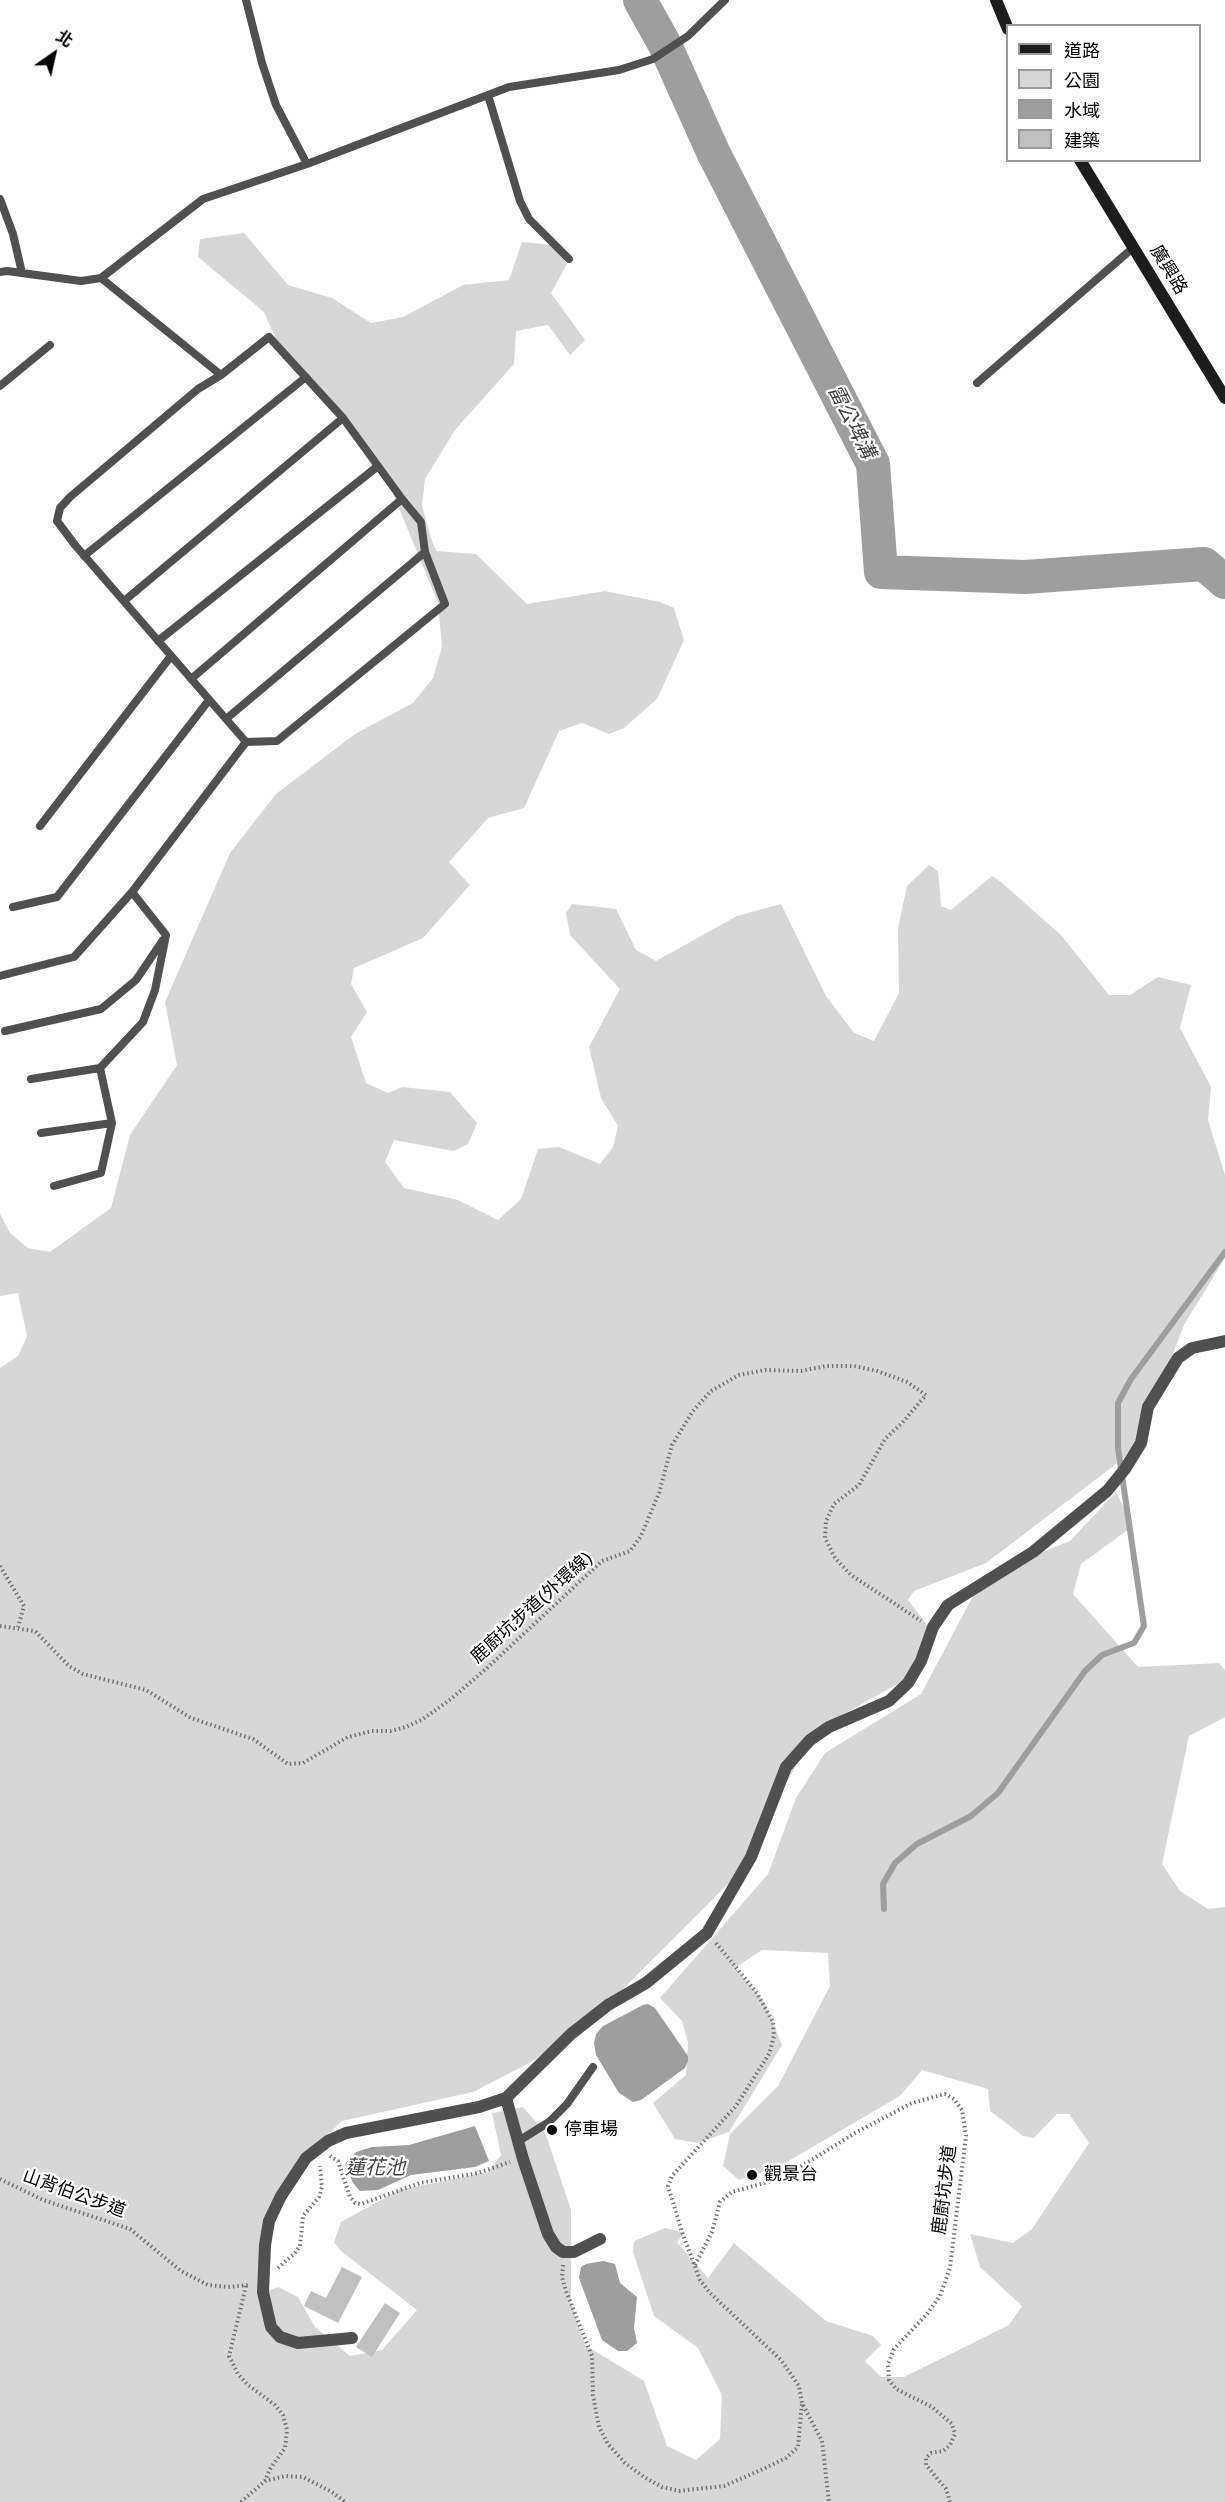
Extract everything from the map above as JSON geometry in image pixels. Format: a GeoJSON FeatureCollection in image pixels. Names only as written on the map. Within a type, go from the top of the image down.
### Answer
{"type":"FeatureCollection","features":[{"type":"Feature","properties":{"kind":"street"},"geometry":{"type":"LineString","coordinates":[[996,0],[1006,24]]}},
{"type":"Feature","properties":{"kind":"street","name":"廣興路"},"geometry":{"type":"LineString","coordinates":[[1081,162],[1225,398]]}},
{"type":"Feature","properties":{"kind":"street"},"geometry":{"type":"LineString","coordinates":[[352,2338],[298,2343],[280,2337],[271,2327],[263,2292],[265,2245],[269,2221],[281,2196],[306,2158],[327,2141],[346,2133],[479,2107],[506,2098],[571,2034],[608,2005],[646,1983],[707,1933],[751,1857],[786,1767],[819,1733],[888,1701],[908,1683],[921,1661],[933,1627],[948,1605],[1033,1552],[1112,1486],[1141,1443],[1148,1407],[1178,1358],[1192,1348],[1225,1341]]}},
{"type":"Feature","properties":{"kind":"street"},"geometry":{"type":"LineString","coordinates":[[506,2098],[517,2142],[548,2234],[556,2247],[563,2252],[574,2252],[600,2239]]}},
{"type":"Feature","properties":{"kind":"lane"},"geometry":{"type":"LineString","coordinates":[[246,0],[262,63],[276,105],[307,164]]}},
{"type":"Feature","properties":{"kind":"lane"},"geometry":{"type":"LineString","coordinates":[[0,272],[81,281],[101,278],[203,199],[307,164],[510,87],[619,70],[653,59],[677,46],[725,0]]}},
{"type":"Feature","properties":{"kind":"lane"},"geometry":{"type":"LineString","coordinates":[[488,95],[520,201],[530,219],[569,259]]}},
{"type":"Feature","properties":{"kind":"lane"},"geometry":{"type":"LineString","coordinates":[[0,199],[13,234],[22,273]]}},
{"type":"Feature","properties":{"kind":"lane"},"geometry":{"type":"LineString","coordinates":[[977,383],[1134,247]]}},
{"type":"Feature","properties":{"kind":"lane"},"geometry":{"type":"LineString","coordinates":[[101,278],[221,375]]}},
{"type":"Feature","properties":{"kind":"lane"},"geometry":{"type":"LineString","coordinates":[[270,337],[344,417],[421,522],[425,552],[445,603],[277,741],[246,742],[57,522],[60,508],[70,497],[198,389],[221,375],[270,337]]}},
{"type":"Feature","properties":{"kind":"lane"},"geometry":{"type":"LineString","coordinates":[[0,386],[50,345]]}},
{"type":"Feature","properties":{"kind":"lane"},"geometry":{"type":"LineString","coordinates":[[84,556],[306,377]]}},
{"type":"Feature","properties":{"kind":"lane"},"geometry":{"type":"LineString","coordinates":[[123,601],[344,417]]}},
{"type":"Feature","properties":{"kind":"lane"},"geometry":{"type":"LineString","coordinates":[[158,641],[378,466]]}},
{"type":"Feature","properties":{"kind":"lane"},"geometry":{"type":"LineString","coordinates":[[191,679],[402,499]]}},
{"type":"Feature","properties":{"kind":"lane"},"geometry":{"type":"LineString","coordinates":[[226,719],[425,552]]}},
{"type":"Feature","properties":{"kind":"lane"},"geometry":{"type":"LineString","coordinates":[[40,826],[171,656]]}},
{"type":"Feature","properties":{"kind":"lane"},"geometry":{"type":"LineString","coordinates":[[13,907],[57,897],[209,700]]}},
{"type":"Feature","properties":{"kind":"lane"},"geometry":{"type":"LineString","coordinates":[[0,976],[74,957],[132,892],[246,742]]}},
{"type":"Feature","properties":{"kind":"lane"},"geometry":{"type":"LineString","coordinates":[[31,1079],[100,1068],[143,1022],[155,990],[166,935],[132,892]]}},
{"type":"Feature","properties":{"kind":"lane"},"geometry":{"type":"LineString","coordinates":[[6,1031],[101,1009],[136,980],[166,935]]}},
{"type":"Feature","properties":{"kind":"lane"},"geometry":{"type":"LineString","coordinates":[[54,1186],[101,1173],[112,1123],[100,1068]]}},
{"type":"Feature","properties":{"kind":"lane"},"geometry":{"type":"LineString","coordinates":[[41,1133],[112,1123]]}},
{"type":"Feature","properties":{"kind":"lane"},"geometry":{"type":"LineString","coordinates":[[517,2142],[549,2122],[561,2110],[593,2067]]}},
{"type":"Feature","properties":{"kind":"path","name":"鹿廚坑步道(外環線)"},"geometry":{"type":"LineString","coordinates":[[0,1626],[35,1631],[69,1666],[83,1674],[146,1690],[191,1718],[253,1739],[288,1764],[303,1763],[348,1737],[372,1731],[391,1731],[423,1719],[451,1699],[487,1668],[602,1561],[630,1551],[640,1536],[659,1493],[672,1445],[693,1411],[711,1391],[739,1375],[765,1370],[801,1371],[826,1366],[854,1366],[877,1371],[907,1382],[926,1395],[885,1439],[860,1485],[834,1504],[826,1521],[825,1538],[835,1558],[851,1575],[902,1611],[933,1627]]}},
{"type":"Feature","properties":{"kind":"path"},"geometry":{"type":"LineString","coordinates":[[0,1566],[24,1606],[18,1627]]}},
{"type":"Feature","properties":{"kind":"path"},"geometry":{"type":"LineString","coordinates":[[707,1933],[733,1961],[757,1993],[773,2022],[774,2036],[769,2054],[736,2106],[672,2176],[668,2187],[700,2280],[710,2294],[781,2360],[798,2386],[802,2403],[822,2441],[829,2502]]}},
{"type":"Feature","properties":{"kind":"path","name":"鹿廚坑步道"},"geometry":{"type":"LineString","coordinates":[[695,2265],[712,2232],[720,2202],[732,2192],[775,2180],[792,2172],[855,2133],[912,2103],[945,2094],[954,2099],[963,2110],[966,2136],[950,2268],[940,2296],[927,2314],[894,2349],[888,2364],[889,2380],[896,2390],[932,2407],[952,2424],[955,2434],[950,2445],[943,2451],[931,2453],[926,2458],[926,2465],[946,2489],[950,2502]]}},
{"type":"Feature","properties":{"kind":"path"},"geometry":{"type":"LineString","coordinates":[[323,2156],[330,2149]]}},
{"type":"Feature","properties":{"kind":"path"},"geometry":{"type":"LineString","coordinates":[[323,2156],[333,2156],[338,2161],[350,2197],[355,2203],[361,2204],[420,2183],[478,2173],[523,2158]]}},
{"type":"Feature","properties":{"kind":"path","name":"山背伯公步道"},"geometry":{"type":"LineString","coordinates":[[0,2180],[43,2200],[130,2229],[182,2271],[208,2285],[246,2286],[264,2279],[296,2253],[300,2246],[303,2216],[319,2197],[322,2187],[320,2165],[323,2156]]}},
{"type":"Feature","properties":{"kind":"path"},"geometry":{"type":"LineString","coordinates":[[563,2252],[562,2277],[592,2356],[593,2395],[600,2427],[608,2444],[625,2463],[645,2477],[662,2487],[679,2492],[698,2490],[724,2486],[777,2462],[798,2447],[802,2403]]}},
{"type":"Feature","properties":{"kind":"path"},"geometry":{"type":"LineString","coordinates":[[242,2502],[265,2481],[270,2469],[285,2448],[288,2430],[284,2415],[237,2374],[230,2356],[246,2286]]}},
{"type":"Feature","properties":{"kind":"path"},"geometry":{"type":"LineString","coordinates":[[265,2481],[285,2476],[303,2477],[332,2492],[345,2502]]}},
{"type":"Feature","properties":{"kind":"green space"},"geometry":{"type":"Polygon","coordinates":[[[244,233],[288,285],[332,298],[371,323],[403,317],[463,285],[509,280],[522,242],[553,245],[567,264],[551,293],[585,340],[570,355],[548,325],[516,331],[514,364],[455,430],[425,479],[422,506],[433,544],[437,551],[476,554],[527,604],[605,591],[660,602],[674,608],[684,640],[657,699],[624,728],[609,734],[582,723],[559,731],[524,808],[488,818],[449,862],[470,885],[423,938],[354,968],[351,984],[367,1012],[351,1037],[366,1083],[388,1093],[402,1087],[450,1092],[477,1123],[468,1144],[454,1151],[394,1140],[385,1162],[404,1188],[458,1200],[498,1220],[521,1199],[538,1149],[559,1147],[600,1164],[613,1147],[618,1126],[601,1098],[589,1047],[620,989],[570,935],[566,913],[572,904],[616,909],[636,950],[656,961],[737,916],[781,904],[826,996],[854,1033],[874,1041],[899,993],[898,928],[907,886],[929,865],[938,871],[941,906],[951,910],[992,876],[1001,882],[1061,935],[1109,995],[1130,995],[1158,977],[1191,985],[1180,1028],[1211,1087],[1208,1120],[1225,1175],[1225,1258],[1184,1325],[1145,1426],[1124,1458],[986,1563],[914,1591],[908,1600],[933,1633],[914,1675],[817,1729],[730,1882],[605,2007],[533,2061],[473,2092],[342,2121],[295,2167],[274,2206],[268,2291],[278,2287],[298,2297],[315,2327],[350,2356],[382,2350],[417,2310],[341,2251],[334,2242],[341,2222],[399,2190],[488,2172],[501,2155],[492,2113],[523,2107],[545,2132],[571,2210],[571,2302],[585,2345],[644,2381],[667,2446],[696,2460],[720,2439],[722,2395],[698,2348],[654,2316],[633,2252],[634,2241],[665,2228],[685,2233],[677,2242],[708,2278],[734,2243],[826,2321],[873,2336],[881,2345],[865,2361],[881,2377],[904,2377],[1009,2325],[1022,2306],[980,2267],[970,2234],[1013,2243],[1032,2229],[1089,2143],[1069,2114],[1057,2114],[1034,2138],[1023,2136],[990,2111],[988,2089],[922,2070],[900,2096],[780,2166],[739,2180],[723,2166],[730,2134],[778,2086],[830,1986],[828,1953],[762,1950],[735,1968],[765,2003],[782,2045],[729,2132],[697,2143],[675,2139],[653,2103],[686,2075],[688,2042],[682,2021],[660,1998],[768,1874],[796,1798],[825,1753],[921,1694],[972,1598],[1015,1563],[1070,1541],[1116,1492],[1133,1526],[1081,1564],[1073,1594],[1138,1667],[1219,1663],[1225,1670],[1225,1717],[1189,1736],[1162,1864],[1180,1891],[1208,1909],[1225,1907],[1225,2502],[0,2502],[0,1368],[18,1356],[27,1336],[18,1293],[0,1296],[0,1214],[10,1233],[28,1248],[50,1252],[111,1208],[130,1135],[177,1065],[165,1002],[230,853],[276,794],[355,734],[413,703],[433,678],[442,647],[438,603],[380,462],[285,360],[264,312],[198,257],[200,239],[244,233]]]}},
{"type":"Feature","properties":{"kind":"water"},"geometry":{"type":"Polygon","coordinates":[[[648,2004],[655,2008],[688,2056],[688,2061],[685,2068],[641,2100],[633,2102],[619,2093],[596,2055],[594,2043],[596,2034],[603,2026],[648,2004]]]}},
{"type":"Feature","properties":{"kind":"water","name":"蓮花池"},"geometry":{"type":"Polygon","coordinates":[[[475,2126],[489,2161],[475,2167],[411,2175],[378,2190],[360,2191],[353,2183],[345,2164],[356,2152],[372,2147],[409,2145],[475,2126]]]}},
{"type":"Feature","properties":{"kind":"water"},"geometry":{"type":"Polygon","coordinates":[[[603,2261],[615,2264],[620,2283],[637,2297],[634,2328],[637,2343],[627,2351],[618,2351],[602,2340],[579,2278],[581,2267],[603,2261]]]}},
{"type":"Feature","properties":{"kind":"building"},"geometry":{"type":"Polygon","coordinates":[[[342,2267],[362,2277],[338,2323],[304,2306],[311,2291],[326,2298],[342,2267]]]}},
{"type":"Feature","properties":{"kind":"building"},"geometry":{"type":"Polygon","coordinates":[[[385,2303],[400,2313],[372,2357],[356,2347],[385,2303]]]}},
{"type":"Feature","properties":{"kind":"waterway","name":"雷公埤溝"},"geometry":{"type":"LineString","coordinates":[[640,0],[665,45],[714,154],[873,464],[881,572],[1025,577],[1204,564],[1225,582]]}},
{"type":"Feature","properties":{"kind":"waterway"},"geometry":{"type":"LineString","coordinates":[[884,1909],[883,1884],[895,1863],[917,1844],[971,1816],[998,1793],[1085,1671],[1102,1655],[1134,1643],[1144,1626],[1118,1448],[1118,1403],[1131,1379],[1225,1252]]}},
{"type":"Feature","properties":{"kind":"place","name":"停車場"},"geometry":{"type":"Point","coordinates":[552,2130]}},
{"type":"Feature","properties":{"kind":"place","name":"觀景台"},"geometry":{"type":"Point","coordinates":[752,2175]}}]}
